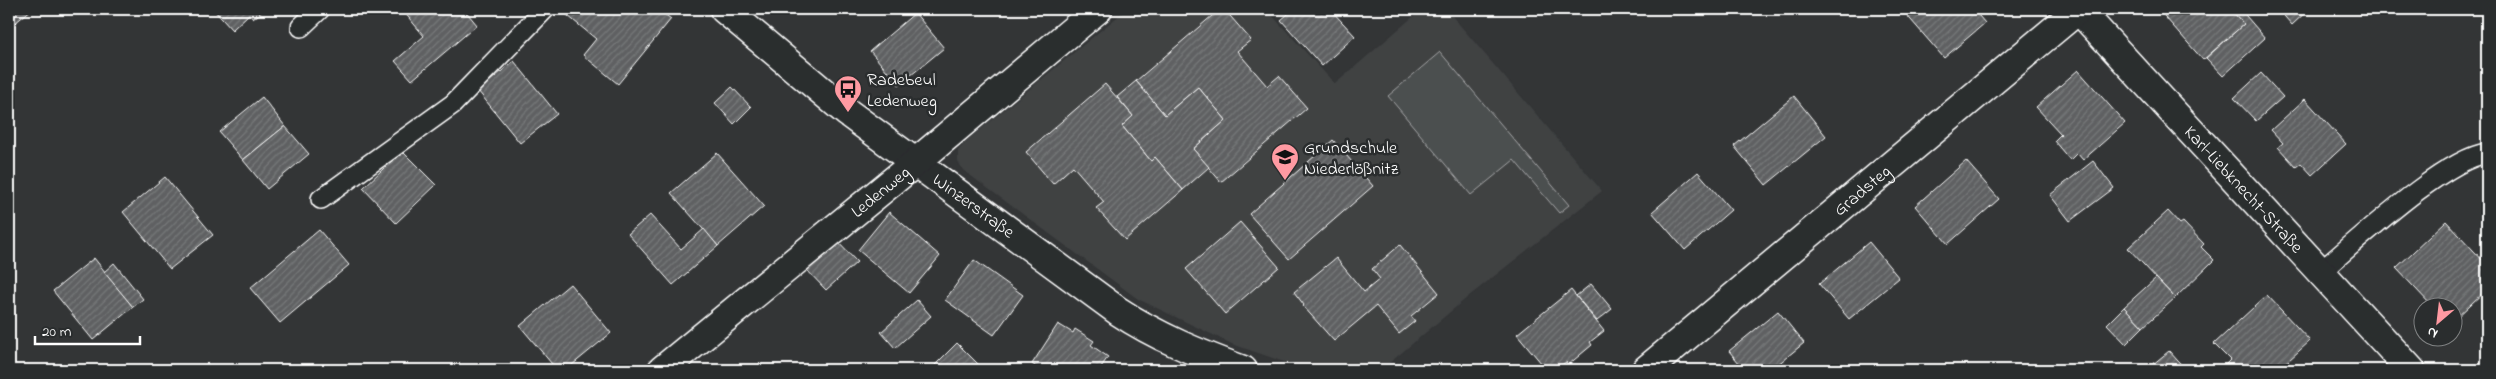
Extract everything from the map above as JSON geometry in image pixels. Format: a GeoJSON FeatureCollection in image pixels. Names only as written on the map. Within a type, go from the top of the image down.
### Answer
{"type":"FeatureCollection","features":[{"type":"Feature","properties":{"kind":"street","name":"Winzerstraße"},"geometry":{"type":"LineString","coordinates":[[724,9],[848,113],[1143,327],[1243,370]]}},
{"type":"Feature","properties":{"kind":"street","name":"Ledenweg"},"geometry":{"type":"LineString","coordinates":[[662,370],[915,163],[1098,9]]}},
{"type":"Feature","properties":{"kind":"street","name":"Karl-Liebknecht-Straße"},"geometry":{"type":"LineString","coordinates":[[2079,9],[2411,370]]}},
{"type":"Feature","properties":{"kind":"street","name":"Gradsteg"},"geometry":{"type":"LineString","coordinates":[[1646,370],[2079,9]]}},
{"type":"Feature","properties":{"kind":"lane"},"geometry":{"type":"LineString","coordinates":[[301,27],[320,9]]}},
{"type":"Feature","properties":{"kind":"lane"},"geometry":{"type":"LineString","coordinates":[[321,199],[453,104],[545,9]]}},
{"type":"Feature","properties":{"kind":"lane"},"geometry":{"type":"LineString","coordinates":[[2320,272],[2407,199],[2452,167],[2487,153]]}},
{"type":"Feature","properties":{"kind":"shaded area","name":"Grundschule Niederlößnitz"},"geometry":{"type":"Polygon","coordinates":[[[1127,9],[1266,9],[1335,84],[1422,9],[1446,9],[1602,191],[1469,296],[1381,370],[1316,370],[1290,364],[1232,344],[1138,299],[963,170],[958,161],[958,151],[966,141],[1127,9]]]}},
{"type":"Feature","properties":{"kind":"shaded area"},"geometry":{"type":"Polygon","coordinates":[[[1440,52],[1569,205],[1559,213],[1514,160],[1471,195],[1388,96],[1440,52]]]}},
{"type":"Feature","properties":{"kind":"building"},"geometry":{"type":"Polygon","coordinates":[[[9,9],[32,9],[9,28],[9,9]]]}},
{"type":"Feature","properties":{"kind":"building"},"geometry":{"type":"Polygon","coordinates":[[[213,9],[265,9],[253,19],[249,14],[232,30],[213,9]]]}},
{"type":"Feature","properties":{"kind":"building"},"geometry":{"type":"Polygon","coordinates":[[[408,9],[464,9],[477,25],[412,80],[395,61],[424,36],[404,12],[408,9]]]}},
{"type":"Feature","properties":{"kind":"building"},"geometry":{"type":"Polygon","coordinates":[[[564,9],[658,9],[671,19],[618,84],[583,55],[596,39],[562,11],[564,9]]]}},
{"type":"Feature","properties":{"kind":"building"},"geometry":{"type":"Polygon","coordinates":[[[1220,9],[1224,9],[1251,40],[1237,51],[1267,86],[1279,76],[1307,108],[1221,182],[1193,149],[1226,120],[1198,87],[1165,115],[1136,81],[1220,9]]]}},
{"type":"Feature","properties":{"kind":"building"},"geometry":{"type":"Polygon","coordinates":[[[1294,9],[1330,9],[1355,36],[1322,66],[1281,20],[1294,9]]]}},
{"type":"Feature","properties":{"kind":"building"},"geometry":{"type":"Polygon","coordinates":[[[1907,9],[1973,9],[1985,23],[1944,58],[1904,12],[1907,9]]]}},
{"type":"Feature","properties":{"kind":"building"},"geometry":{"type":"Polygon","coordinates":[[[2158,9],[2230,9],[2244,24],[2203,60],[2158,9]]]}},
{"type":"Feature","properties":{"kind":"building"},"geometry":{"type":"Polygon","coordinates":[[[2230,9],[2240,9],[2265,38],[2223,76],[2206,58],[2244,24],[2230,9]]]}},
{"type":"Feature","properties":{"kind":"building"},"geometry":{"type":"Polygon","coordinates":[[[2278,9],[2305,9],[2307,11],[2292,25],[2278,9]]]}},
{"type":"Feature","properties":{"kind":"building"},"geometry":{"type":"Polygon","coordinates":[[[915,13],[944,48],[899,85],[870,51],[915,13]]]}},
{"type":"Feature","properties":{"kind":"building"},"geometry":{"type":"Polygon","coordinates":[[[514,61],[557,114],[520,143],[478,91],[514,61]]]}},
{"type":"Feature","properties":{"kind":"building"},"geometry":{"type":"Polygon","coordinates":[[[2078,70],[2125,123],[2083,160],[2077,153],[2070,160],[2054,141],[2061,134],[2036,107],[2078,70]]]}},
{"type":"Feature","properties":{"kind":"building"},"geometry":{"type":"Polygon","coordinates":[[[2261,73],[2283,97],[2256,121],[2234,98],[2261,73]]]}},
{"type":"Feature","properties":{"kind":"building"},"geometry":{"type":"Polygon","coordinates":[[[1136,81],[1165,115],[1198,87],[1226,120],[1193,149],[1209,167],[1183,190],[1155,157],[1151,161],[1122,126],[1133,116],[1117,97],[1136,81]]]}},
{"type":"Feature","properties":{"kind":"building"},"geometry":{"type":"Polygon","coordinates":[[[1105,84],[1133,116],[1122,126],[1151,161],[1155,157],[1183,190],[1125,240],[1096,208],[1104,202],[1073,166],[1053,184],[1026,152],[1105,84]]]}},
{"type":"Feature","properties":{"kind":"building"},"geometry":{"type":"Polygon","coordinates":[[[732,87],[751,107],[734,124],[715,103],[732,87]]]}},
{"type":"Feature","properties":{"kind":"building"},"geometry":{"type":"Polygon","coordinates":[[[1794,96],[1826,136],[1766,185],[1734,146],[1794,96]]]}},
{"type":"Feature","properties":{"kind":"building"},"geometry":{"type":"Polygon","coordinates":[[[262,97],[285,126],[243,160],[219,132],[262,97]]]}},
{"type":"Feature","properties":{"kind":"building"},"geometry":{"type":"Polygon","coordinates":[[[2305,99],[2346,144],[2312,175],[2301,163],[2296,167],[2278,147],[2283,143],[2271,130],[2305,99]]]}},
{"type":"Feature","properties":{"kind":"building"},"geometry":{"type":"Polygon","coordinates":[[[285,126],[309,154],[267,189],[243,160],[285,126]]]}},
{"type":"Feature","properties":{"kind":"building"},"geometry":{"type":"Polygon","coordinates":[[[1333,140],[1373,186],[1289,259],[1249,214],[1333,140]]]}},
{"type":"Feature","properties":{"kind":"building"},"geometry":{"type":"Polygon","coordinates":[[[402,151],[436,185],[396,223],[363,188],[402,151]]]}},
{"type":"Feature","properties":{"kind":"building"},"geometry":{"type":"Polygon","coordinates":[[[717,153],[764,206],[718,246],[671,193],[717,153]]]}},
{"type":"Feature","properties":{"kind":"building"},"geometry":{"type":"Polygon","coordinates":[[[1966,161],[1999,199],[1948,244],[1915,206],[1966,161]]]}},
{"type":"Feature","properties":{"kind":"building"},"geometry":{"type":"Polygon","coordinates":[[[2093,161],[2114,188],[2070,221],[2050,195],[2093,161]]]}},
{"type":"Feature","properties":{"kind":"building"},"geometry":{"type":"Polygon","coordinates":[[[1698,172],[1731,210],[1685,250],[1652,212],[1698,172]]]}},
{"type":"Feature","properties":{"kind":"building"},"geometry":{"type":"Polygon","coordinates":[[[165,177],[213,235],[170,269],[123,212],[165,177]]]}},
{"type":"Feature","properties":{"kind":"building"},"geometry":{"type":"Polygon","coordinates":[[[2168,211],[2180,224],[2183,222],[2204,244],[2201,247],[2214,260],[2175,298],[2128,248],[2168,211]]]}},
{"type":"Feature","properties":{"kind":"building"},"geometry":{"type":"Polygon","coordinates":[[[889,212],[940,256],[909,293],[858,250],[889,212]]]}},
{"type":"Feature","properties":{"kind":"building"},"geometry":{"type":"Polygon","coordinates":[[[650,215],[681,249],[704,229],[718,246],[673,285],[628,234],[650,215]]]}},
{"type":"Feature","properties":{"kind":"building"},"geometry":{"type":"Polygon","coordinates":[[[2446,221],[2487,265],[2487,289],[2464,311],[2464,296],[2423,296],[2396,268],[2446,221]]]}},
{"type":"Feature","properties":{"kind":"building"},"geometry":{"type":"Polygon","coordinates":[[[1240,222],[1279,267],[1225,314],[1186,269],[1240,222]]]}},
{"type":"Feature","properties":{"kind":"building"},"geometry":{"type":"Polygon","coordinates":[[[319,230],[349,265],[280,323],[250,288],[319,230]]]}},
{"type":"Feature","properties":{"kind":"building"},"geometry":{"type":"Polygon","coordinates":[[[834,238],[857,262],[826,290],[804,267],[834,238]]]}},
{"type":"Feature","properties":{"kind":"building"},"geometry":{"type":"Polygon","coordinates":[[[1869,242],[1899,278],[1849,319],[1819,284],[1869,242]]]}},
{"type":"Feature","properties":{"kind":"building"},"geometry":{"type":"Polygon","coordinates":[[[1400,245],[1439,293],[1411,316],[1415,321],[1399,334],[1376,306],[1334,341],[1303,306],[1294,292],[1336,258],[1364,292],[1380,279],[1372,269],[1400,245]]]}},
{"type":"Feature","properties":{"kind":"building"},"geometry":{"type":"Polygon","coordinates":[[[94,258],[133,307],[93,340],[53,291],[94,258]]]}},
{"type":"Feature","properties":{"kind":"building"},"geometry":{"type":"Polygon","coordinates":[[[974,260],[1023,295],[994,335],[945,300],[974,260]]]}},
{"type":"Feature","properties":{"kind":"building"},"geometry":{"type":"Polygon","coordinates":[[[114,263],[143,299],[133,307],[104,272],[114,263]]]}},
{"type":"Feature","properties":{"kind":"building"},"geometry":{"type":"Polygon","coordinates":[[[2156,278],[2175,298],[2143,327],[2124,307],[2156,278]]]}},
{"type":"Feature","properties":{"kind":"building"},"geometry":{"type":"Polygon","coordinates":[[[570,284],[611,333],[566,370],[557,370],[520,326],[570,284]]]}},
{"type":"Feature","properties":{"kind":"building"},"geometry":{"type":"Polygon","coordinates":[[[1591,284],[1612,309],[1597,321],[1576,296],[1591,284]]]}},
{"type":"Feature","properties":{"kind":"building"},"geometry":{"type":"Polygon","coordinates":[[[1571,290],[1604,331],[1590,342],[1592,345],[1568,365],[1566,362],[1555,370],[1547,370],[1517,334],[1571,290]]]}},
{"type":"Feature","properties":{"kind":"building"},"geometry":{"type":"Polygon","coordinates":[[[2267,295],[2310,341],[2278,370],[2226,370],[2223,367],[2230,360],[2214,344],[2267,295]]]}},
{"type":"Feature","properties":{"kind":"building"},"geometry":{"type":"Polygon","coordinates":[[[917,300],[931,316],[895,348],[881,332],[917,300]]]}},
{"type":"Feature","properties":{"kind":"building"},"geometry":{"type":"Polygon","coordinates":[[[2124,307],[2143,327],[2126,344],[2107,324],[2124,307]]]}},
{"type":"Feature","properties":{"kind":"building"},"geometry":{"type":"Polygon","coordinates":[[[1778,311],[1804,343],[1771,370],[1745,370],[1729,351],[1778,311]]]}},
{"type":"Feature","properties":{"kind":"building"},"geometry":{"type":"Polygon","coordinates":[[[1058,324],[1073,333],[1075,329],[1094,341],[1091,345],[1108,357],[1099,370],[1041,370],[1032,364],[1058,324]]]}},
{"type":"Feature","properties":{"kind":"building"},"geometry":{"type":"Polygon","coordinates":[[[957,343],[984,370],[930,370],[957,343]]]}},
{"type":"Feature","properties":{"kind":"building"},"geometry":{"type":"Polygon","coordinates":[[[2169,351],[2186,370],[2146,370],[2169,351]]]}},
{"type":"Feature","properties":{"kind":"place","name":"Radebeul Ledenweg"},"geometry":{"type":"Point","coordinates":[848,113]}},
{"type":"Feature","properties":{"kind":"place","name":"Grundschule Niederlößnitz"},"geometry":{"type":"Point","coordinates":[1285,181]}}]}
